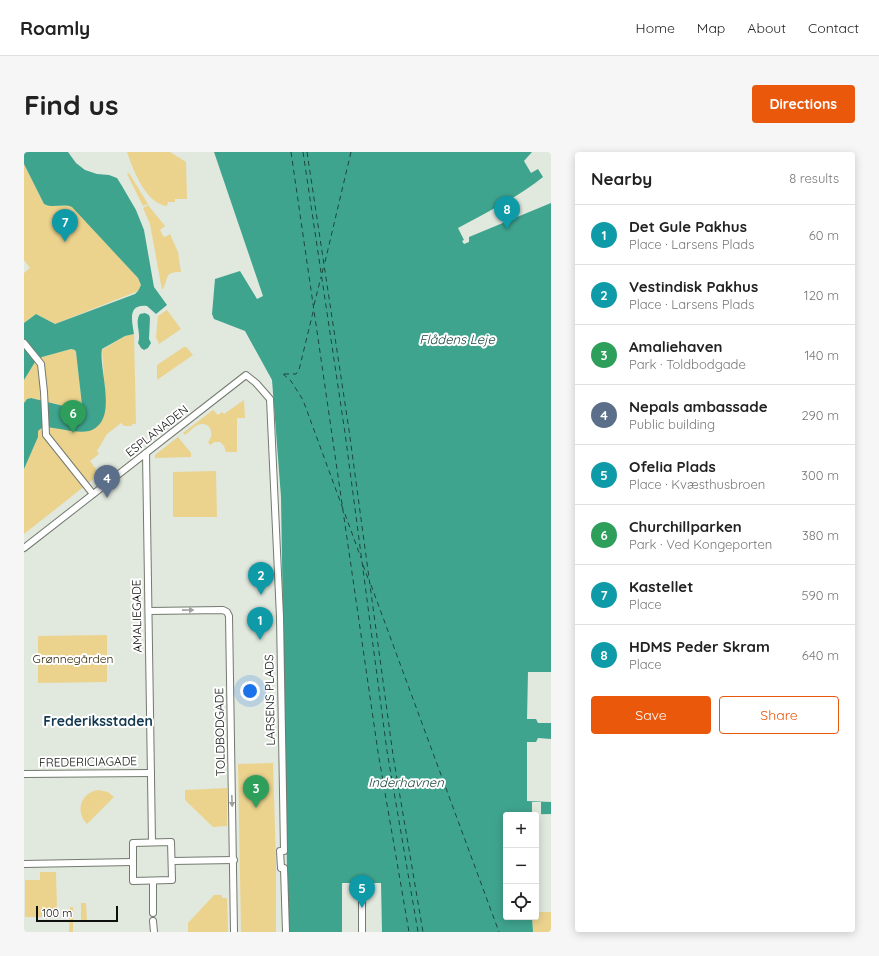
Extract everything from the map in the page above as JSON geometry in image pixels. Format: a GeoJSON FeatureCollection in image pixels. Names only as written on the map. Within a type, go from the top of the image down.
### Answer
{"type":"FeatureCollection","features":[{"type":"Feature","properties":{"kind":"street"},"geometry":{"type":"LineString","coordinates":[[24,343],[41,364],[46,435],[93,494]]}},
{"type":"Feature","properties":{"kind":"street","name":"ESPLANADEN"},"geometry":{"type":"LineString","coordinates":[[24,548],[246,375]]}},
{"type":"Feature","properties":{"kind":"street","name":"LARSENS PLADS"},"geometry":{"type":"LineString","coordinates":[[246,375],[256,383],[270,399],[280,617],[284,851],[280,852],[280,860],[281,868],[284,868],[286,932]]}},
{"type":"Feature","properties":{"kind":"street","name":"AMALIEGADE"},"geometry":{"type":"LineString","coordinates":[[146,453],[152,842]]}},
{"type":"Feature","properties":{"kind":"street","name":"TOLDBODGADE"},"geometry":{"type":"LineString","coordinates":[[149,611],[223,610],[227,612],[229,616],[234,932]]}},
{"type":"Feature","properties":{"kind":"street","name":"FREDERICIAGADE"},"geometry":{"type":"LineString","coordinates":[[24,774],[151,776]]}},
{"type":"Feature","properties":{"kind":"street"},"geometry":{"type":"LineString","coordinates":[[172,842],[172,862],[172,880],[133,881],[133,843],[172,842]]}},
{"type":"Feature","properties":{"kind":"street"},"geometry":{"type":"LineString","coordinates":[[172,862],[234,860]]}},
{"type":"Feature","properties":{"kind":"street"},"geometry":{"type":"LineString","coordinates":[[24,864],[133,862]]}},
{"type":"Feature","properties":{"kind":"street"},"geometry":{"type":"LineString","coordinates":[[153,881],[153,913]]}},
{"type":"Feature","properties":{"kind":"street"},"geometry":{"type":"LineString","coordinates":[[362,894],[362,932]]}},
{"type":"Feature","properties":{"kind":"street"},"geometry":{"type":"LineString","coordinates":[[153,921],[154,932]]}},
{"type":"Feature","properties":{"kind":"green space"},"geometry":{"type":"Polygon","coordinates":[[[127,152],[170,152],[186,162],[187,199],[175,199],[175,202],[168,202],[167,206],[159,204],[141,185],[127,152]]]}},
{"type":"Feature","properties":{"kind":"green space"},"geometry":{"type":"Polygon","coordinates":[[[24,164],[44,204],[51,206],[72,206],[138,278],[141,285],[138,291],[55,324],[36,314],[24,323],[24,273],[30,268],[24,260],[24,164]]]}},
{"type":"Feature","properties":{"kind":"green space"},"geometry":{"type":"Polygon","coordinates":[[[129,173],[148,204],[143,206],[127,174],[129,173]]]}},
{"type":"Feature","properties":{"kind":"green space"},"geometry":{"type":"Polygon","coordinates":[[[148,205],[165,226],[160,230],[163,236],[165,237],[170,234],[178,252],[181,272],[171,273],[167,277],[162,290],[150,224],[143,208],[148,205]]]}},
{"type":"Feature","properties":{"kind":"green space"},"geometry":{"type":"Polygon","coordinates":[[[167,310],[181,329],[159,344],[156,337],[158,316],[167,310]]]}},
{"type":"Feature","properties":{"kind":"green space"},"geometry":{"type":"Polygon","coordinates":[[[134,334],[136,424],[132,424],[132,426],[124,426],[121,423],[107,434],[97,451],[99,454],[90,461],[100,474],[24,534],[24,469],[38,437],[38,431],[43,427],[51,427],[106,406],[102,350],[125,336],[134,334]]]}},
{"type":"Feature","properties":{"kind":"green space"},"geometry":{"type":"Polygon","coordinates":[[[186,347],[193,355],[157,380],[157,365],[186,347]]]}},
{"type":"Feature","properties":{"kind":"green space"},"geometry":{"type":"Polygon","coordinates":[[[71,349],[75,350],[76,352],[82,405],[77,409],[31,398],[27,399],[24,403],[24,380],[35,362],[42,357],[71,349]]]}},
{"type":"Feature","properties":{"kind":"green space"},"geometry":{"type":"Polygon","coordinates":[[[244,400],[245,418],[237,418],[237,452],[226,452],[224,446],[220,442],[215,442],[210,445],[208,442],[211,437],[211,430],[205,424],[197,426],[185,435],[183,433],[213,410],[218,415],[222,412],[224,414],[244,400]]]}},
{"type":"Feature","properties":{"kind":"green space"},"geometry":{"type":"Polygon","coordinates":[[[178,437],[191,453],[191,457],[155,458],[155,455],[178,437]]]}},
{"type":"Feature","properties":{"kind":"green space"},"geometry":{"type":"Polygon","coordinates":[[[216,471],[217,517],[173,517],[173,472],[216,471]]]}},
{"type":"Feature","properties":{"kind":"green space","name":"Grønnegården"},"geometry":{"type":"Polygon","coordinates":[[[107,635],[107,682],[38,683],[38,636],[107,635]]]}},
{"type":"Feature","properties":{"kind":"green space"},"geometry":{"type":"Polygon","coordinates":[[[273,763],[276,864],[276,932],[241,932],[238,764],[273,763]]]}},
{"type":"Feature","properties":{"kind":"green space"},"geometry":{"type":"Polygon","coordinates":[[[227,788],[227,826],[213,827],[185,800],[185,790],[227,788]]]}},
{"type":"Feature","properties":{"kind":"green space"},"geometry":{"type":"Polygon","coordinates":[[[98,790],[108,792],[114,797],[87,824],[81,814],[81,804],[87,795],[98,790]]]}},
{"type":"Feature","properties":{"kind":"green space"},"geometry":{"type":"Polygon","coordinates":[[[40,872],[56,872],[57,909],[42,909],[42,917],[25,917],[25,880],[40,880],[40,872]]]}},
{"type":"Feature","properties":{"kind":"green space"},"geometry":{"type":"Polygon","coordinates":[[[214,895],[222,895],[222,898],[227,898],[228,932],[188,932],[188,923],[214,895]]]}},
{"type":"Feature","properties":{"kind":"green space"},"geometry":{"type":"Polygon","coordinates":[[[81,903],[86,903],[87,922],[81,922],[81,903]]]}},
{"type":"Feature","properties":{"kind":"green space"},"geometry":{"type":"Polygon","coordinates":[[[70,907],[73,907],[73,932],[69,932],[70,907]]]}},
{"type":"Feature","properties":{"kind":"green space"},"geometry":{"type":"Polygon","coordinates":[[[539,912],[551,912],[551,932],[533,932],[532,920],[539,920],[539,912]]]}},
{"type":"Feature","properties":{"kind":"water"},"geometry":{"type":"Polygon","coordinates":[[[24,152],[68,152],[76,163],[85,170],[117,178],[136,210],[144,230],[154,287],[167,305],[156,314],[147,306],[136,308],[132,314],[134,334],[125,336],[102,349],[106,406],[104,417],[98,426],[84,432],[43,427],[38,431],[38,437],[24,469],[24,403],[27,399],[31,398],[76,409],[82,405],[75,350],[71,349],[42,357],[35,362],[24,380],[24,323],[36,314],[55,324],[135,294],[141,285],[138,278],[72,207],[51,206],[44,204],[24,164],[24,152]]]}},
{"type":"Feature","properties":{"kind":"water"},"geometry":{"type":"Polygon","coordinates":[[[214,152],[532,152],[524,161],[531,173],[538,169],[543,177],[512,198],[458,228],[464,240],[462,241],[464,244],[469,242],[469,237],[551,203],[551,672],[528,672],[527,719],[536,719],[538,723],[551,723],[551,739],[538,738],[536,742],[527,742],[527,801],[551,802],[551,814],[539,814],[539,812],[503,812],[503,920],[532,920],[533,932],[382,932],[381,883],[342,883],[342,932],[288,932],[281,497],[272,380],[245,331],[214,319],[212,314],[215,279],[240,271],[257,299],[263,296],[214,152]]]}},
{"type":"Feature","properties":{"kind":"water"},"geometry":{"type":"Polygon","coordinates":[[[145,313],[149,315],[150,318],[149,339],[151,343],[148,348],[144,350],[138,343],[138,317],[140,314],[145,313]]]}},
{"type":"Feature","properties":{"kind":"pier"},"geometry":{"type":"Polygon","coordinates":[[[532,802],[541,802],[541,815],[539,815],[539,812],[532,812],[532,802]]]}},
{"type":"Feature","properties":{"kind":"pier"},"geometry":{"type":"Polygon","coordinates":[[[539,899],[551,899],[551,912],[539,912],[539,899]]]}},
{"type":"Feature","properties":{"kind":"ferry route"},"geometry":{"type":"LineString","coordinates":[[291,152],[378,752],[409,932]]}},
{"type":"Feature","properties":{"kind":"ferry route"},"geometry":{"type":"LineString","coordinates":[[303,152],[345,433],[387,751],[418,932]]}},
{"type":"Feature","properties":{"kind":"ferry route"},"geometry":{"type":"LineString","coordinates":[[307,152],[349,430],[393,755],[423,932]]}},
{"type":"Feature","properties":{"kind":"ferry route"},"geometry":{"type":"LineString","coordinates":[[325,262],[351,152]]}},
{"type":"Feature","properties":{"kind":"ferry route"},"geometry":{"type":"LineString","coordinates":[[322,273],[324,265]]}},
{"type":"Feature","properties":{"kind":"ferry route"},"geometry":{"type":"LineString","coordinates":[[314,305],[321,277]]}},
{"type":"Feature","properties":{"kind":"ferry route"},"geometry":{"type":"LineString","coordinates":[[284,374],[296,374],[299,370],[314,308]]}},
{"type":"Feature","properties":{"kind":"ferry route"},"geometry":{"type":"LineString","coordinates":[[283,374],[291,381],[303,400],[343,509]]}},
{"type":"Feature","properties":{"kind":"ferry route"},"geometry":{"type":"LineString","coordinates":[[345,514],[361,558]]}},
{"type":"Feature","properties":{"kind":"ferry route"},"geometry":{"type":"LineString","coordinates":[[363,565],[369,581]]}},
{"type":"Feature","properties":{"kind":"ferry route"},"geometry":{"type":"LineString","coordinates":[[371,585],[499,932]]}},
{"type":"Feature","properties":{"kind":"place","name":"HDMS Peder Skram"},"geometry":{"type":"Point","coordinates":[507,229]}},
{"type":"Feature","properties":{"kind":"place","name":"Kastellet"},"geometry":{"type":"Point","coordinates":[65,242]}},
{"type":"Feature","properties":{"kind":"place","name":"Churchillparken"},"geometry":{"type":"Point","coordinates":[73,433]}},
{"type":"Feature","properties":{"kind":"place","name":"Nepals ambassade"},"geometry":{"type":"Point","coordinates":[107,498]}},
{"type":"Feature","properties":{"kind":"place","name":"Vestindisk Pakhus"},"geometry":{"type":"Point","coordinates":[261,595]}},
{"type":"Feature","properties":{"kind":"place","name":"Det Gule Pakhus"},"geometry":{"type":"Point","coordinates":[260,640]}},
{"type":"Feature","properties":{"kind":"place","name":"Amaliehaven"},"geometry":{"type":"Point","coordinates":[256,808]}},
{"type":"Feature","properties":{"kind":"place","name":"Ofelia Plads"},"geometry":{"type":"Point","coordinates":[362,908]}},
{"type":"Feature","properties":{"kind":"district","name":"Frederiksstaden"},"geometry":{"type":"Point","coordinates":[98,721]}},
{"type":"Feature","properties":{"kind":"water label","name":"Flådens Leje"},"geometry":{"type":"Point","coordinates":[457,339]}},
{"type":"Feature","properties":{"kind":"water label","name":"Inderhavnen"},"geometry":{"type":"Point","coordinates":[406,782]}}]}
